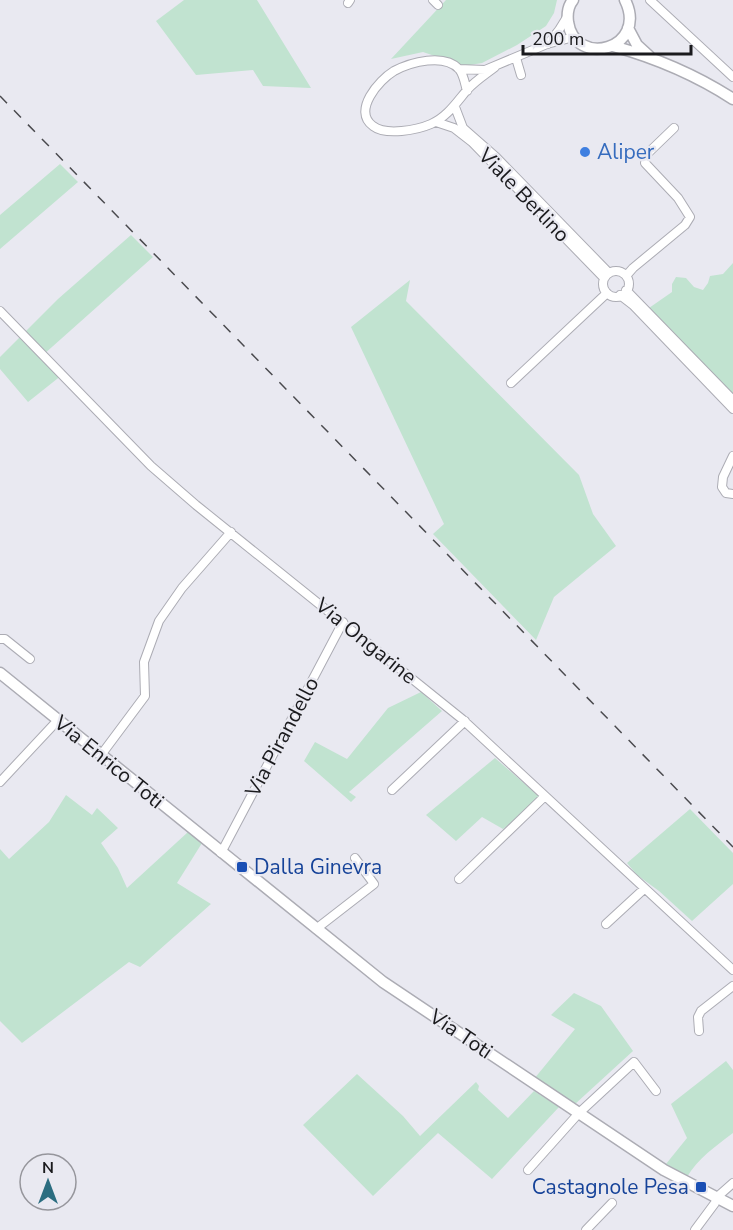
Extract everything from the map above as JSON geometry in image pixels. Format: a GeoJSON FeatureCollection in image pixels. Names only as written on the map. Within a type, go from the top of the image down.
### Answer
{"type":"FeatureCollection","features":[{"type":"Feature","properties":{"kind":"main road"},"geometry":{"type":"LineString","coordinates":[[570,1],[567,17],[568,28],[574,38],[582,45],[592,49],[603,49],[619,42],[628,28],[629,9],[625,0]]}},
{"type":"Feature","properties":{"kind":"main road"},"geometry":{"type":"LineString","coordinates":[[628,28],[638,45],[651,57]]}},
{"type":"Feature","properties":{"kind":"main road"},"geometry":{"type":"LineString","coordinates":[[613,46],[651,57],[705,81],[733,99]]}},
{"type":"Feature","properties":{"kind":"main road","name":"Via Enrico Toti"},"geometry":{"type":"LineString","coordinates":[[0,673],[220,852]]}},
{"type":"Feature","properties":{"kind":"main road","name":"Via Toti"},"geometry":{"type":"LineString","coordinates":[[220,852],[383,982],[664,1170],[733,1206]]}},
{"type":"Feature","properties":{"kind":"street"},"geometry":{"type":"LineString","coordinates":[[650,0],[733,77]]}},
{"type":"Feature","properties":{"kind":"street"},"geometry":{"type":"LineString","coordinates":[[547,44],[567,17]]}},
{"type":"Feature","properties":{"kind":"street"},"geometry":{"type":"LineString","coordinates":[[495,67],[467,91],[455,107],[436,122],[412,130],[381,130],[372,126],[367,118],[369,98],[376,86],[387,75],[408,65],[434,60],[449,63],[459,69],[477,71],[495,67],[547,44],[574,38]]}},
{"type":"Feature","properties":{"kind":"street"},"geometry":{"type":"LineString","coordinates":[[516,58],[521,75]]}},
{"type":"Feature","properties":{"kind":"street"},"geometry":{"type":"LineString","coordinates":[[459,69],[467,91]]}},
{"type":"Feature","properties":{"kind":"street","name":"Viale Berlino"},"geometry":{"type":"LineString","coordinates":[[455,107],[463,128],[496,157],[607,276]]}},
{"type":"Feature","properties":{"kind":"street","name":"Viale Berlino"},"geometry":{"type":"LineString","coordinates":[[436,122],[454,128],[472,142],[607,276]]}},
{"type":"Feature","properties":{"kind":"street"},"geometry":{"type":"LineString","coordinates":[[626,276],[688,222],[690,217],[678,198],[645,163],[647,154],[674,128]]}},
{"type":"Feature","properties":{"kind":"street"},"geometry":{"type":"LineString","coordinates":[[619,272],[626,276],[628,283],[623,293],[613,296],[607,293],[603,286],[607,276],[619,272]]}},
{"type":"Feature","properties":{"kind":"street"},"geometry":{"type":"LineString","coordinates":[[511,383],[607,293]]}},
{"type":"Feature","properties":{"kind":"street"},"geometry":{"type":"LineString","coordinates":[[623,293],[733,400]]}},
{"type":"Feature","properties":{"kind":"street"},"geometry":{"type":"LineString","coordinates":[[623,293],[733,409]]}},
{"type":"Feature","properties":{"kind":"street","name":"Via Ongarine"},"geometry":{"type":"LineString","coordinates":[[0,311],[151,466],[465,721],[733,970]]}},
{"type":"Feature","properties":{"kind":"street"},"geometry":{"type":"LineString","coordinates":[[733,456],[723,477],[722,487],[726,493],[733,495]]}},
{"type":"Feature","properties":{"kind":"street"},"geometry":{"type":"LineString","coordinates":[[101,755],[145,696],[144,662],[159,621],[182,588],[231,532]]}},
{"type":"Feature","properties":{"kind":"street","name":"Via Pirandello"},"geometry":{"type":"LineString","coordinates":[[220,852],[343,622]]}},
{"type":"Feature","properties":{"kind":"street"},"geometry":{"type":"LineString","coordinates":[[0,639],[5,639],[30,658]]}},
{"type":"Feature","properties":{"kind":"street"},"geometry":{"type":"LineString","coordinates":[[0,782],[58,720]]}},
{"type":"Feature","properties":{"kind":"street"},"geometry":{"type":"LineString","coordinates":[[392,790],[465,721]]}},
{"type":"Feature","properties":{"kind":"street"},"geometry":{"type":"LineString","coordinates":[[459,879],[545,796]]}},
{"type":"Feature","properties":{"kind":"street"},"geometry":{"type":"LineString","coordinates":[[316,929],[374,884],[355,858]]}},
{"type":"Feature","properties":{"kind":"street"},"geometry":{"type":"LineString","coordinates":[[606,924],[645,889]]}},
{"type":"Feature","properties":{"kind":"street"},"geometry":{"type":"LineString","coordinates":[[699,1031],[698,1017],[701,1011],[733,986]]}},
{"type":"Feature","properties":{"kind":"street"},"geometry":{"type":"LineString","coordinates":[[528,1170],[579,1113],[634,1062],[657,1091]]}},
{"type":"Feature","properties":{"kind":"street"},"geometry":{"type":"LineString","coordinates":[[695,1230],[715,1203],[716,1198],[733,1183]]}},
{"type":"Feature","properties":{"kind":"street"},"geometry":{"type":"LineString","coordinates":[[586,1230],[612,1203]]}},
{"type":"Feature","properties":{"kind":"green space"},"geometry":{"type":"Polygon","coordinates":[[[184,0],[257,0],[311,88],[263,86],[253,70],[196,75],[156,21],[184,0]]]}},
{"type":"Feature","properties":{"kind":"green space"},"geometry":{"type":"Polygon","coordinates":[[[446,0],[557,0],[554,13],[546,26],[517,45],[482,63],[464,66],[423,52],[391,59],[446,0]]]}},
{"type":"Feature","properties":{"kind":"green space"},"geometry":{"type":"Polygon","coordinates":[[[60,164],[78,182],[0,249],[0,215],[60,164]]]}},
{"type":"Feature","properties":{"kind":"green space"},"geometry":{"type":"Polygon","coordinates":[[[131,235],[153,257],[43,355],[62,375],[28,402],[0,369],[0,357],[58,299],[131,235]]]}},
{"type":"Feature","properties":{"kind":"green space"},"geometry":{"type":"Polygon","coordinates":[[[733,263],[733,394],[649,308],[672,292],[672,284],[676,277],[686,278],[694,287],[703,290],[710,276],[723,274],[733,263]]]}},
{"type":"Feature","properties":{"kind":"green space"},"geometry":{"type":"Polygon","coordinates":[[[410,280],[406,301],[579,475],[593,514],[616,546],[554,597],[536,640],[433,534],[444,524],[351,327],[410,280]]]}},
{"type":"Feature","properties":{"kind":"green space"},"geometry":{"type":"Polygon","coordinates":[[[421,692],[442,711],[349,792],[356,797],[351,802],[304,761],[315,742],[347,759],[388,708],[421,692]]]}},
{"type":"Feature","properties":{"kind":"green space"},"geometry":{"type":"Polygon","coordinates":[[[495,758],[542,799],[503,829],[482,817],[456,841],[426,815],[495,758]]]}},
{"type":"Feature","properties":{"kind":"green space"},"geometry":{"type":"Polygon","coordinates":[[[66,795],[92,815],[97,808],[118,828],[101,843],[118,868],[127,888],[188,832],[202,843],[177,883],[211,904],[140,967],[129,962],[22,1043],[0,1021],[0,849],[9,859],[49,822],[66,795]]]}},
{"type":"Feature","properties":{"kind":"green space"},"geometry":{"type":"Polygon","coordinates":[[[690,809],[733,853],[733,884],[692,921],[659,891],[637,875],[627,863],[690,809]]]}},
{"type":"Feature","properties":{"kind":"green space"},"geometry":{"type":"Polygon","coordinates":[[[574,993],[601,1006],[633,1051],[574,1105],[534,1079],[575,1029],[551,1015],[574,993]]]}},
{"type":"Feature","properties":{"kind":"green space"},"geometry":{"type":"Polygon","coordinates":[[[726,1061],[733,1070],[733,1133],[702,1158],[687,1177],[666,1164],[687,1138],[671,1104],[726,1061]]]}},
{"type":"Feature","properties":{"kind":"green space"},"geometry":{"type":"Polygon","coordinates":[[[357,1074],[403,1116],[420,1136],[476,1082],[479,1086],[478,1090],[508,1118],[534,1091],[559,1107],[492,1179],[438,1133],[373,1196],[303,1125],[357,1074]]]}},
{"type":"Feature","properties":{"kind":"railway"},"geometry":{"type":"LineString","coordinates":[[0,96],[733,847]]}},
{"type":"Feature","properties":{"kind":"place","name":"Aliper"},"geometry":{"type":"Point","coordinates":[585,152]}},
{"type":"Feature","properties":{"kind":"place","name":"Dalla Ginevra"},"geometry":{"type":"Point","coordinates":[242,867]}},
{"type":"Feature","properties":{"kind":"place","name":"Castagnole Pesa"},"geometry":{"type":"Point","coordinates":[701,1187]}}]}
